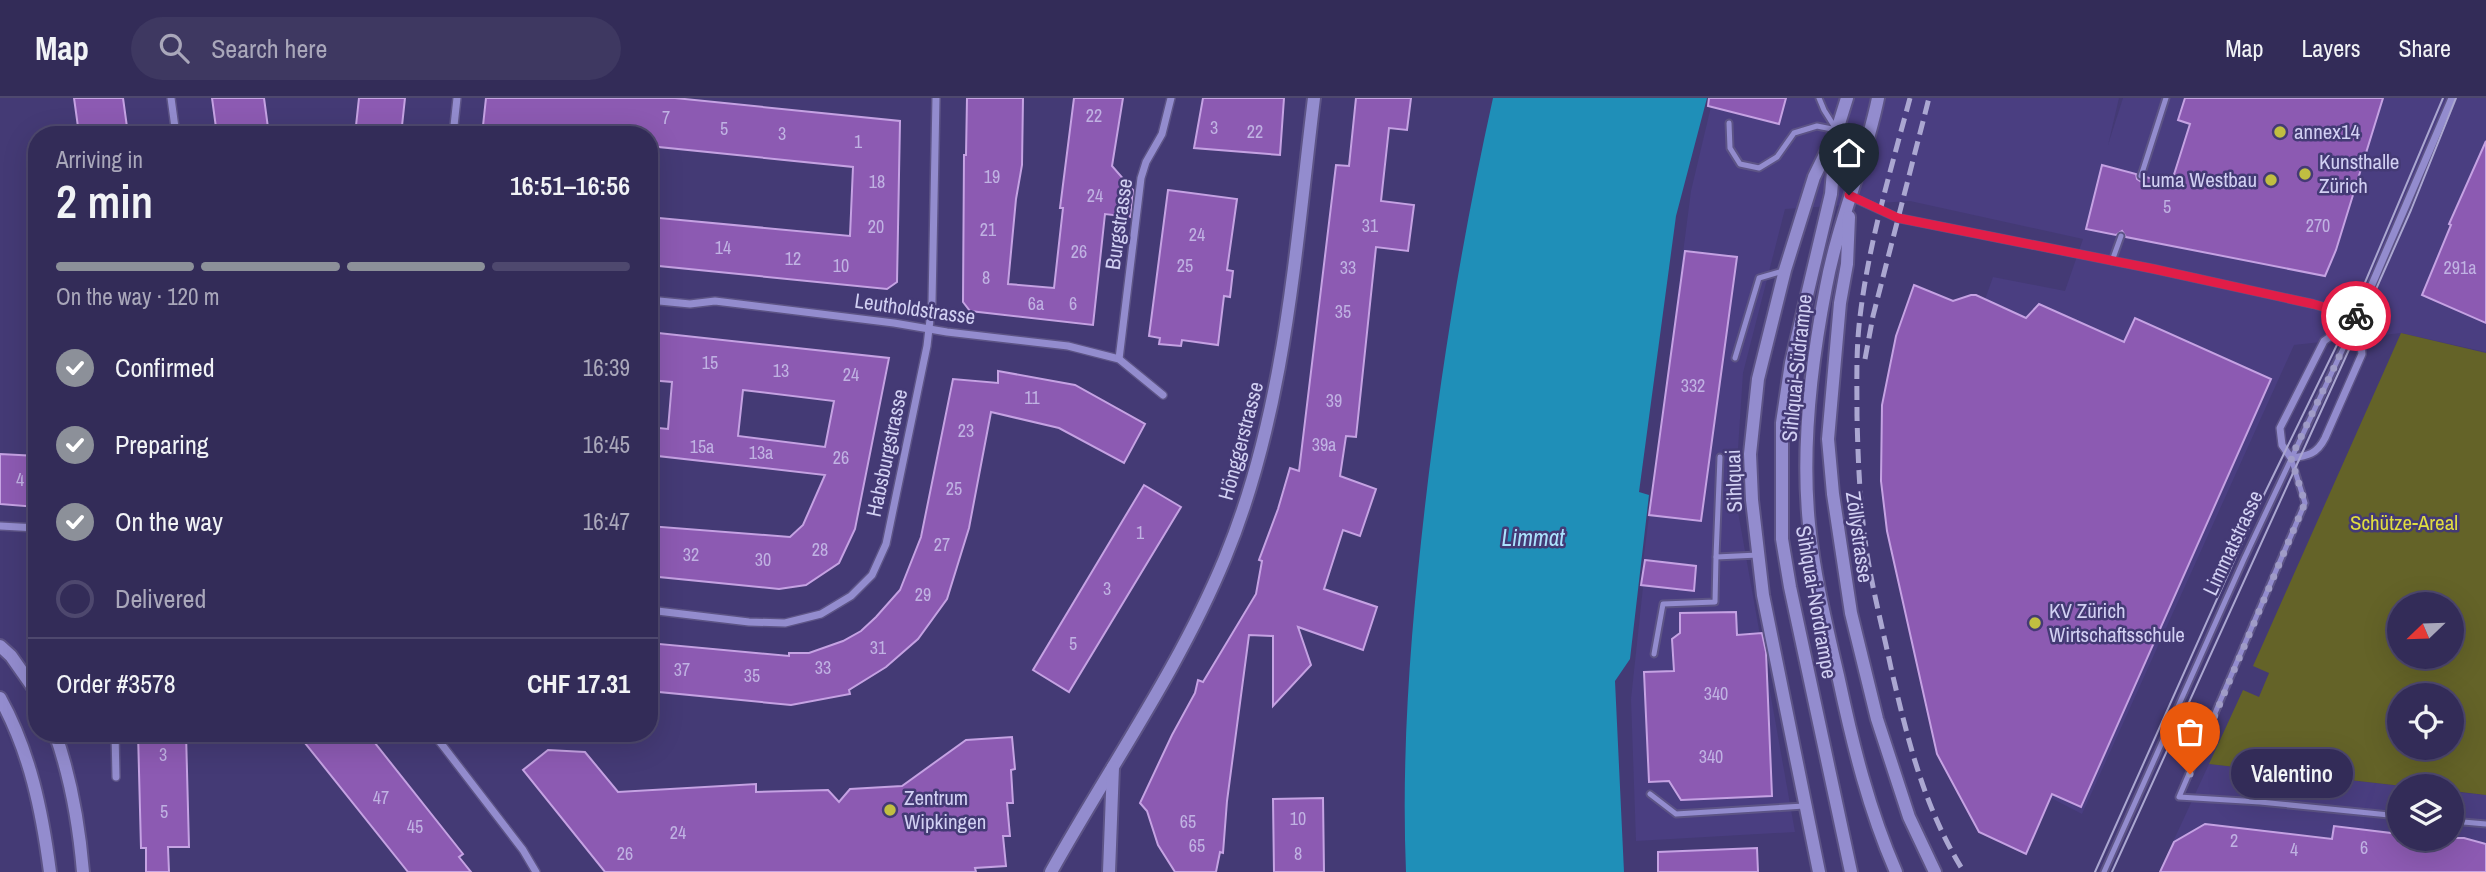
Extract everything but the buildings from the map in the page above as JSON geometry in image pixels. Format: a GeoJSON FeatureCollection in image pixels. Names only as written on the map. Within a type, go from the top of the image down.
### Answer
{"type":"FeatureCollection","features":[{"type":"Feature","properties":{"kind":"street"},"geometry":{"type":"LineString","coordinates":[[171,98],[175,126]]}},
{"type":"Feature","properties":{"kind":"street"},"geometry":{"type":"LineString","coordinates":[[454,126],[457,98]]}},
{"type":"Feature","properties":{"kind":"street","name":"Habsburgstrasse"},"geometry":{"type":"LineString","coordinates":[[658,611],[749,622],[785,623],[821,614],[851,596],[872,575],[886,544],[924,366],[929,330],[932,302],[936,98]]}},
{"type":"Feature","properties":{"kind":"street","name":"Burgstrasse"},"geometry":{"type":"LineString","coordinates":[[1119,359],[1140,185],[1146,162],[1163,134],[1171,98]]}},
{"type":"Feature","properties":{"kind":"street","name":"Hönggerstrasse"},"geometry":{"type":"LineString","coordinates":[[1051,872],[1185,644],[1208,598],[1236,528],[1259,460],[1275,390],[1314,98]]}},
{"type":"Feature","properties":{"kind":"street","name":"Sihlquai"},"geometry":{"type":"LineString","coordinates":[[1819,872],[1763,595],[1750,454],[1758,379],[1785,270],[1814,177],[1837,130],[1847,98]]}},
{"type":"Feature","properties":{"kind":"street"},"geometry":{"type":"LineString","coordinates":[[1878,98],[1849,195],[1898,218],[2313,304],[2358,317]]}},
{"type":"Feature","properties":{"kind":"street","name":"Limmatstrasse"},"geometry":{"type":"LineString","coordinates":[[2291,458],[2311,456],[2325,438],[2362,354],[2358,317],[2452,98]]}},
{"type":"Feature","properties":{"kind":"street","name":"Sihlquai-Nordrampe"},"geometry":{"type":"LineString","coordinates":[[1837,130],[1830,194],[1791,363],[1782,424],[1782,539],[1851,872]]}},
{"type":"Feature","properties":{"kind":"street","name":"Sihlquai-Südrampe"},"geometry":{"type":"LineString","coordinates":[[1849,195],[1826,284],[1807,416],[1808,523],[1818,586],[1853,747],[1881,838],[1896,872]]}},
{"type":"Feature","properties":{"kind":"street","name":"Zöllystrasse"},"geometry":{"type":"LineString","coordinates":[[1849,195],[1847,264],[1840,303],[1828,439],[1833,494],[1851,613],[1877,719],[1909,817],[1935,872]]}},
{"type":"Feature","properties":{"kind":"street","name":"Leutholdstrasse"},"geometry":{"type":"LineString","coordinates":[[658,301],[690,304],[715,301],[1068,346],[1119,359],[1163,395]]}},
{"type":"Feature","properties":{"kind":"street"},"geometry":{"type":"LineString","coordinates":[[2291,458],[2282,445],[2280,428],[2324,341],[2358,317]]}},
{"type":"Feature","properties":{"kind":"street"},"geometry":{"type":"LineString","coordinates":[[0,526],[28,528]]}},
{"type":"Feature","properties":{"kind":"street"},"geometry":{"type":"LineString","coordinates":[[0,646],[11,656],[28,680]]}},
{"type":"Feature","properties":{"kind":"street"},"geometry":{"type":"LineString","coordinates":[[0,698],[16,727],[29,761],[46,834],[50,872]]}},
{"type":"Feature","properties":{"kind":"street"},"geometry":{"type":"LineString","coordinates":[[57,742],[71,791],[83,872]]}},
{"type":"Feature","properties":{"kind":"street"},"geometry":{"type":"LineString","coordinates":[[115,742],[116,777]]}},
{"type":"Feature","properties":{"kind":"street"},"geometry":{"type":"LineString","coordinates":[[440,742],[523,850],[536,872]]}},
{"type":"Feature","properties":{"kind":"street","name":"Hönggerstrasse"},"geometry":{"type":"LineString","coordinates":[[1109,872],[1113,765]]}},
{"type":"Feature","properties":{"kind":"lane"},"geometry":{"type":"LineString","coordinates":[[1819,98],[1837,130]]}},
{"type":"Feature","properties":{"kind":"lane"},"geometry":{"type":"LineString","coordinates":[[2141,176],[2166,98]]}},
{"type":"Feature","properties":{"kind":"lane"},"geometry":{"type":"LineString","coordinates":[[1730,123],[1730,148],[1740,164],[1759,168],[1777,158],[1794,133],[1817,126],[1837,130]]}},
{"type":"Feature","properties":{"kind":"lane"},"geometry":{"type":"LineString","coordinates":[[2112,261],[2121,236]]}},
{"type":"Feature","properties":{"kind":"lane"},"geometry":{"type":"LineString","coordinates":[[1735,358],[1759,278],[1785,270]]}},
{"type":"Feature","properties":{"kind":"lane","name":"Limmatstrasse"},"geometry":{"type":"LineString","coordinates":[[2104,872],[2291,458],[2358,317]]}},
{"type":"Feature","properties":{"kind":"lane"},"geometry":{"type":"LineString","coordinates":[[1654,654],[1663,604],[1715,601],[1720,457]]}},
{"type":"Feature","properties":{"kind":"lane"},"geometry":{"type":"LineString","coordinates":[[2291,458],[2305,503],[2179,797],[2387,815]]}},
{"type":"Feature","properties":{"kind":"lane"},"geometry":{"type":"LineString","coordinates":[[1716,557],[1758,555]]}},
{"type":"Feature","properties":{"kind":"lane"},"geometry":{"type":"LineString","coordinates":[[1650,794],[1676,814],[1806,806]]}},
{"type":"Feature","properties":{"kind":"lane"},"geometry":{"type":"LineString","coordinates":[[2464,822],[2486,824]]}},
{"type":"Feature","properties":{"kind":"shaded area"},"geometry":{"type":"Polygon","coordinates":[[[1713,98],[2119,98],[2108,145],[2123,98],[2486,98],[2486,352],[2401,333],[2294,345],[2082,814],[1959,750],[1928,459],[1993,277],[2065,291],[2083,239],[1910,201],[1785,209],[1743,373],[1735,495],[1795,832],[1636,841],[1631,699],[1643,587],[1640,586],[1691,191],[1713,98]]]}},
{"type":"Feature","properties":{"kind":"shaded area"},"geometry":{"type":"Polygon","coordinates":[[[2209,764],[2387,785],[2387,851],[2464,851],[2464,793],[2486,795],[2486,872],[2159,872],[2209,764]]]}},
{"type":"Feature","properties":{"kind":"green space","name":"Schütze-Areal"},"geometry":{"type":"Polygon","coordinates":[[[2401,333],[2486,353],[2486,795],[2464,792],[2464,774],[2387,774],[2387,784],[2209,764],[2243,690],[2259,697],[2269,673],[2253,666],[2401,333]]]}},
{"type":"Feature","properties":{"kind":"water","name":"Limmat"},"geometry":{"type":"Polygon","coordinates":[[[1493,98],[1707,98],[1676,216],[1639,492],[1649,495],[1630,659],[1615,681],[1624,872],[1406,872],[1408,689],[1425,506],[1454,301],[1493,98]]]}},
{"type":"Feature","properties":{"kind":"tram line"},"geometry":{"type":"LineString","coordinates":[[2095,872],[2259,505],[2350,318],[2443,98]]}},
{"type":"Feature","properties":{"kind":"tram line"},"geometry":{"type":"LineString","coordinates":[[2112,872],[2362,321],[2456,98]]}},
{"type":"Feature","properties":{"kind":"railway"},"geometry":{"type":"LineString","coordinates":[[1910,98],[1880,211],[1859,326],[1857,416],[1860,485],[1869,568],[1904,722],[1928,799],[1964,872]]}},
{"type":"Feature","properties":{"kind":"railway"},"geometry":{"type":"LineString","coordinates":[[1865,359],[1873,316],[1929,98]]}},
{"type":"Feature","properties":{"kind":"way so far"},"geometry":{"type":"LineString","coordinates":[[2190,774],[2305,503],[2291,458],[2358,317],[2356,316]]}},
{"type":"Feature","properties":{"kind":"place","name":"annex14"},"geometry":{"type":"Point","coordinates":[2280,132]}},
{"type":"Feature","properties":{"kind":"place","name":"Kunsthalle Zürich"},"geometry":{"type":"Point","coordinates":[2305,174]}},
{"type":"Feature","properties":{"kind":"place","name":"Luma Westbau"},"geometry":{"type":"Point","coordinates":[2271,180]}},
{"type":"Feature","properties":{"kind":"place","name":"KV Zürich Wirtschaftsschule"},"geometry":{"type":"Point","coordinates":[2035,623]}},
{"type":"Feature","properties":{"kind":"place","name":"Valentino"},"geometry":{"type":"Point","coordinates":[2190,774]}},
{"type":"Feature","properties":{"kind":"place","name":"Zentrum Wipkingen"},"geometry":{"type":"Point","coordinates":[890,810]}},
{"type":"Feature","properties":{"kind":"route"},"geometry":{"type":"LineString","coordinates":[[1849,195],[1898,218],[2154,269],[2356,316]]}}]}
